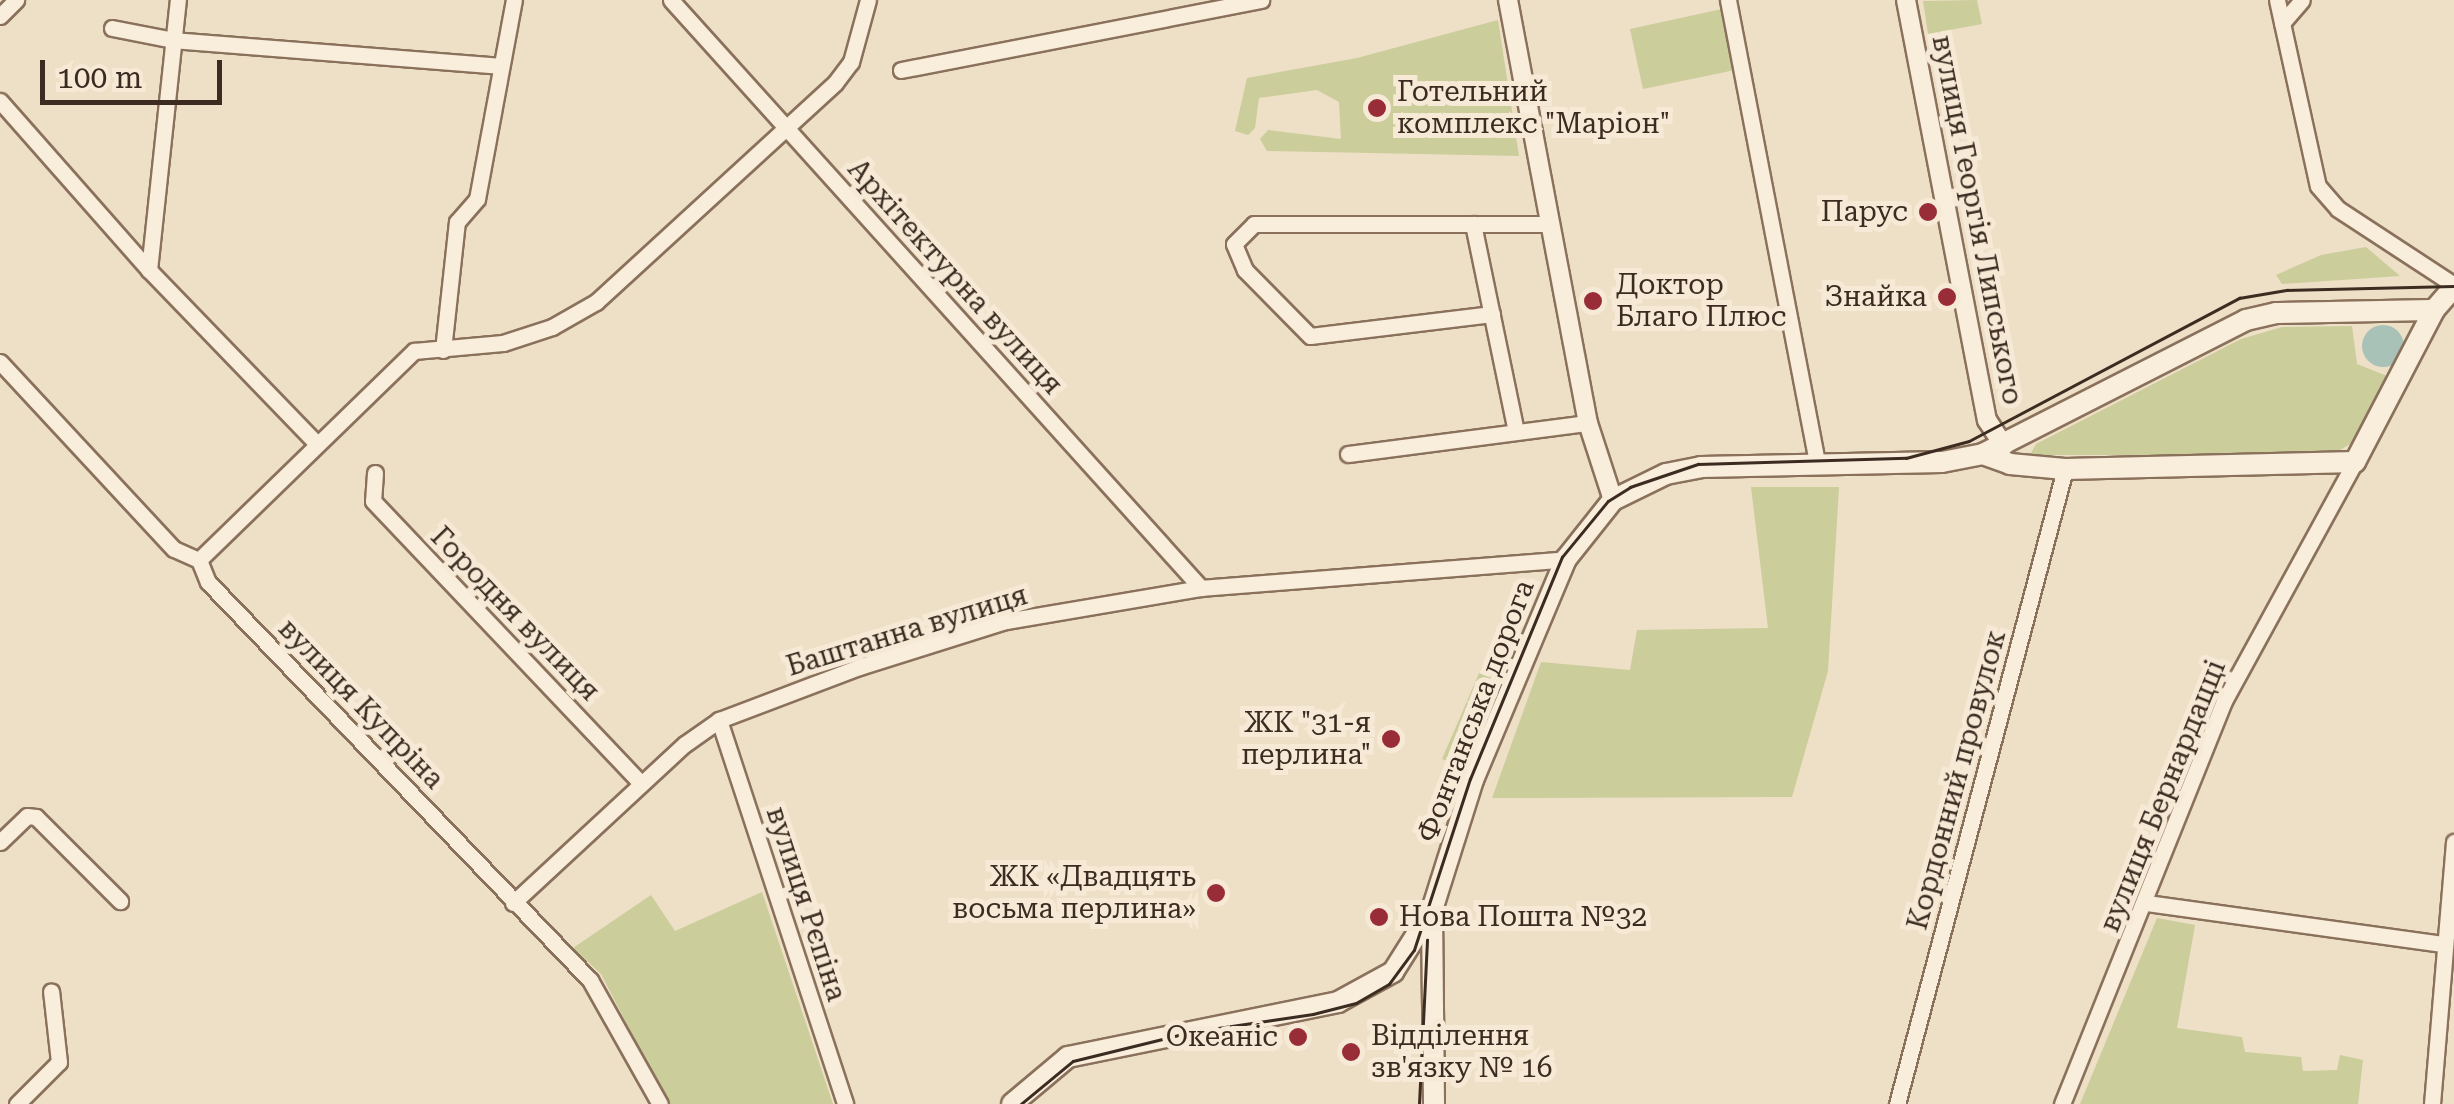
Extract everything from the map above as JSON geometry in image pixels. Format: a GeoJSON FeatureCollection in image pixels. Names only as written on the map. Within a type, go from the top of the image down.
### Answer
{"type":"FeatureCollection","features":[{"type":"Feature","properties":{"kind":"main road"},"geometry":{"type":"LineString","coordinates":[[2355,462],[2434,310],[2454,286]]}},
{"type":"Feature","properties":{"kind":"main road"},"geometry":{"type":"LineString","coordinates":[[2011,450],[2246,320],[2276,313],[2434,310]]}},
{"type":"Feature","properties":{"kind":"main road","name":"Фонтанська дорога"},"geometry":{"type":"LineString","coordinates":[[1012,1104],[1068,1057],[1338,1002],[1370,989],[1400,964],[1432,910],[1472,780],[1566,559],[1613,500],[1666,474],[1701,467],[1942,462],[2011,450],[2065,469],[2355,462]]}},
{"type":"Feature","properties":{"kind":"main road"},"geometry":{"type":"LineString","coordinates":[[1432,910],[1429,982],[1434,1104]]}},
{"type":"Feature","properties":{"kind":"main road"},"geometry":{"type":"LineString","coordinates":[[1400,964],[1421,963],[1429,982]]}},
{"type":"Feature","properties":{"kind":"street"},"geometry":{"type":"LineString","coordinates":[[0,16],[16,0]]}},
{"type":"Feature","properties":{"kind":"street"},"geometry":{"type":"LineString","coordinates":[[148,270],[178,0]]}},
{"type":"Feature","properties":{"kind":"street"},"geometry":{"type":"LineString","coordinates":[[443,350],[458,222],[477,200],[514,0]]}},
{"type":"Feature","properties":{"kind":"street","name":"Архітектурна вулиця"},"geometry":{"type":"LineString","coordinates":[[671,0],[1201,588]]}},
{"type":"Feature","properties":{"kind":"street"},"geometry":{"type":"LineString","coordinates":[[199,560],[315,442],[414,351],[497,349],[596,302],[787,128],[851,62],[868,0]]}},
{"type":"Feature","properties":{"kind":"street"},"geometry":{"type":"LineString","coordinates":[[901,70],[1261,0]]}},
{"type":"Feature","properties":{"kind":"street"},"geometry":{"type":"LineString","coordinates":[[1508,0],[1588,423],[1613,500]]}},
{"type":"Feature","properties":{"kind":"street"},"geometry":{"type":"LineString","coordinates":[[1728,0],[1817,462]]}},
{"type":"Feature","properties":{"kind":"street","name":"вулиця Георгія Липського"},"geometry":{"type":"LineString","coordinates":[[1906,0],[1987,420],[2011,450]]}},
{"type":"Feature","properties":{"kind":"street"},"geometry":{"type":"LineString","coordinates":[[2277,0],[2314,171],[2326,199],[2454,286]]}},
{"type":"Feature","properties":{"kind":"street"},"geometry":{"type":"LineString","coordinates":[[2282,23],[2302,0]]}},
{"type":"Feature","properties":{"kind":"street"},"geometry":{"type":"LineString","coordinates":[[112,28],[173,40],[501,66]]}},
{"type":"Feature","properties":{"kind":"street"},"geometry":{"type":"LineString","coordinates":[[0,101],[148,270],[315,442]]}},
{"type":"Feature","properties":{"kind":"street"},"geometry":{"type":"LineString","coordinates":[[1492,314],[1310,336],[1235,256],[1239,234],[1254,224],[1550,224]]}},
{"type":"Feature","properties":{"kind":"street"},"geometry":{"type":"LineString","coordinates":[[1473,224],[1516,432]]}},
{"type":"Feature","properties":{"kind":"street","name":"вулиця Купріна"},"geometry":{"type":"LineString","coordinates":[[0,362],[174,549],[199,560],[208,582],[590,980],[660,1104]]}},
{"type":"Feature","properties":{"kind":"street"},"geometry":{"type":"LineString","coordinates":[[1348,454],[1588,423]]}},
{"type":"Feature","properties":{"kind":"street","name":"вулиця Бернардацці"},"geometry":{"type":"LineString","coordinates":[[2062,1104],[2147,903],[2224,701],[2355,462]]}},
{"type":"Feature","properties":{"kind":"street","name":"Кордонний провулок"},"geometry":{"type":"LineString","coordinates":[[1897,1104],[2065,469]]}},
{"type":"Feature","properties":{"kind":"street","name":"Городня вулиця"},"geometry":{"type":"LineString","coordinates":[[375,474],[373,502],[641,783]]}},
{"type":"Feature","properties":{"kind":"street","name":"Баштанна вулиця"},"geometry":{"type":"LineString","coordinates":[[513,902],[641,783],[719,720],[1006,621],[1201,588],[1566,559]]}},
{"type":"Feature","properties":{"kind":"street","name":"вулиця Рєпіна"},"geometry":{"type":"LineString","coordinates":[[719,720],[845,1104]]}},
{"type":"Feature","properties":{"kind":"street"},"geometry":{"type":"LineString","coordinates":[[0,842],[27,816],[36,818],[120,901]]}},
{"type":"Feature","properties":{"kind":"street"},"geometry":{"type":"LineString","coordinates":[[2432,1104],[2447,995],[2444,944],[2454,842]]}},
{"type":"Feature","properties":{"kind":"street"},"geometry":{"type":"LineString","coordinates":[[2147,903],[2444,944]]}},
{"type":"Feature","properties":{"kind":"street"},"geometry":{"type":"LineString","coordinates":[[17,1104],[60,1062],[50,991]]}},
{"type":"Feature","properties":{"kind":"street"},"geometry":{"type":"LineString","coordinates":[[2434,1077],[2454,1078]]}},
{"type":"Feature","properties":{"kind":"green space"},"geometry":{"type":"Polygon","coordinates":[[[1977,0],[1982,24],[1928,34],[1923,1],[1977,0]]]}},
{"type":"Feature","properties":{"kind":"green space"},"geometry":{"type":"Polygon","coordinates":[[[1722,9],[1735,70],[1643,89],[1630,29],[1722,9]]]}},
{"type":"Feature","properties":{"kind":"green space"},"geometry":{"type":"Polygon","coordinates":[[[1498,20],[1519,156],[1267,151],[1260,139],[1268,130],[1341,139],[1339,102],[1317,90],[1259,98],[1255,128],[1248,135],[1235,131],[1247,78],[1357,58],[1498,20]]]}},
{"type":"Feature","properties":{"kind":"green space"},"geometry":{"type":"Polygon","coordinates":[[[2366,247],[2400,276],[2282,284],[2276,275],[2321,255],[2366,247]]]}},
{"type":"Feature","properties":{"kind":"green space"},"geometry":{"type":"Polygon","coordinates":[[[2352,326],[2357,364],[2392,378],[2360,438],[2332,455],[2030,455],[2036,444],[2241,339],[2282,327],[2352,326]]]}},
{"type":"Feature","properties":{"kind":"green space"},"geometry":{"type":"Polygon","coordinates":[[[1751,487],[1839,487],[1828,671],[1792,797],[1492,798],[1541,662],[1630,670],[1637,630],[1768,628],[1751,487]]]}},
{"type":"Feature","properties":{"kind":"green space"},"geometry":{"type":"Polygon","coordinates":[[[1483,664],[1494,669],[1456,764],[1442,759],[1483,664]]]}},
{"type":"Feature","properties":{"kind":"green space"},"geometry":{"type":"Polygon","coordinates":[[[762,892],[833,1104],[668,1104],[601,974],[573,948],[651,895],[675,931],[762,892]]]}},
{"type":"Feature","properties":{"kind":"green space"},"geometry":{"type":"Polygon","coordinates":[[[2157,918],[2195,925],[2177,1028],[2242,1037],[2245,1052],[2301,1057],[2303,1071],[2337,1070],[2340,1055],[2363,1060],[2358,1104],[2080,1104],[2157,918]]]}},
{"type":"Feature","properties":{"kind":"shaded area"},"geometry":{"type":"Polygon","coordinates":[[[2383,325],[2398,331],[2404,346],[2398,361],[2383,367],[2368,361],[2362,346],[2368,331],[2383,325]]]}},
{"type":"Feature","properties":{"kind":"tram line"},"geometry":{"type":"LineString","coordinates":[[1021,1104],[1073,1061],[1191,1032],[1313,1014],[1356,1003],[1389,984],[1414,950],[1470,779],[1562,557],[1608,501],[1630,487],[1698,464],[1906,458],[1969,441],[2239,298],[2287,290],[2454,286]]}},
{"type":"Feature","properties":{"kind":"tram line"},"geometry":{"type":"LineString","coordinates":[[1419,1104],[1427,940]]}},
{"type":"Feature","properties":{"kind":"place","name":"Готельний комплекс \"Маріон\""},"geometry":{"type":"Point","coordinates":[1377,108]}},
{"type":"Feature","properties":{"kind":"place","name":"Парус"},"geometry":{"type":"Point","coordinates":[1928,212]}},
{"type":"Feature","properties":{"kind":"place","name":"Знайка"},"geometry":{"type":"Point","coordinates":[1947,297]}},
{"type":"Feature","properties":{"kind":"place","name":"Доктор Благо Плюс"},"geometry":{"type":"Point","coordinates":[1593,301]}},
{"type":"Feature","properties":{"kind":"place","name":"ЖК \"31-я перлина\""},"geometry":{"type":"Point","coordinates":[1391,739]}},
{"type":"Feature","properties":{"kind":"place","name":"ЖК «Двадцять восьма перлина»"},"geometry":{"type":"Point","coordinates":[1216,893]}},
{"type":"Feature","properties":{"kind":"place","name":"Нова Пошта №32"},"geometry":{"type":"Point","coordinates":[1379,917]}},
{"type":"Feature","properties":{"kind":"place","name":"Океаніс"},"geometry":{"type":"Point","coordinates":[1298,1037]}},
{"type":"Feature","properties":{"kind":"place","name":"Відділення зв'язку № 16"},"geometry":{"type":"Point","coordinates":[1351,1052]}}]}
